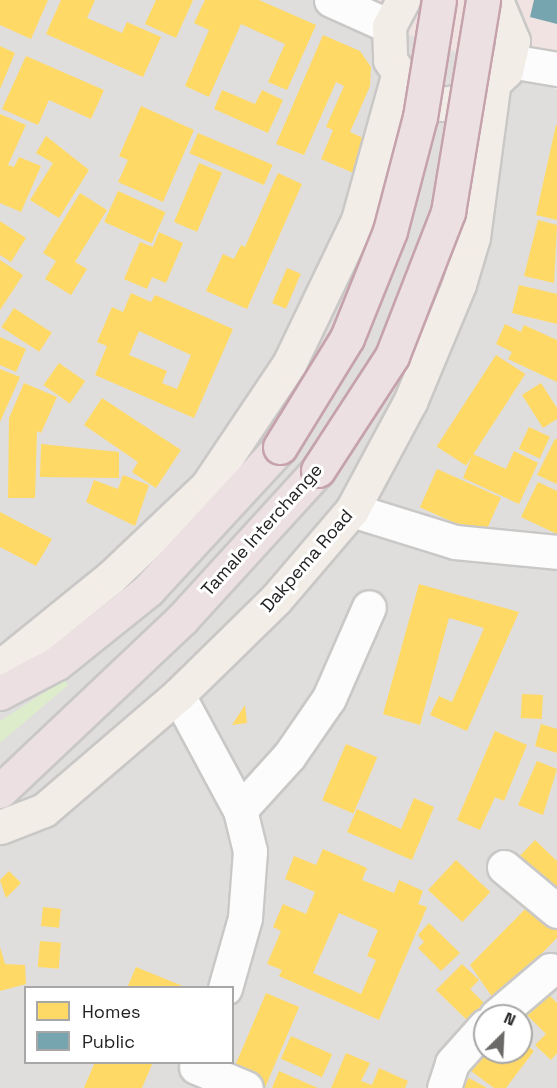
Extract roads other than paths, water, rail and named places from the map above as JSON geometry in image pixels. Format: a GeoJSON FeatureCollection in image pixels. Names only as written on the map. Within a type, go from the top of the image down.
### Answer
{"type":"FeatureCollection","features":[{"type":"Feature","properties":{"kind":"highway"},"geometry":{"type":"LineString","coordinates":[[0,693],[57,663],[148,590],[280,447],[347,338],[390,231],[420,117],[439,0]]}},
{"type":"Feature","properties":{"kind":"highway","name":"Tamale Interchange"},"geometry":{"type":"LineString","coordinates":[[0,791],[182,619],[318,470],[392,356],[448,212],[496,1]]}},
{"type":"Feature","properties":{"kind":"main road"},"geometry":{"type":"LineString","coordinates":[[396,13],[389,52],[398,76],[410,89],[442,104],[478,98],[493,88],[510,61],[513,41],[496,1]]}},
{"type":"Feature","properties":{"kind":"main road"},"geometry":{"type":"LineString","coordinates":[[0,668],[110,578],[207,486],[270,392],[358,220],[398,76]]}},
{"type":"Feature","properties":{"kind":"main road","name":"Dakpema Road"},"geometry":{"type":"LineString","coordinates":[[0,827],[44,810],[178,695],[276,599],[352,510],[410,402],[459,284],[473,237],[493,88]]}},
{"type":"Feature","properties":{"kind":"street"},"geometry":{"type":"LineString","coordinates":[[331,0],[396,13]]}},
{"type":"Feature","properties":{"kind":"street"},"geometry":{"type":"LineString","coordinates":[[510,61],[557,69]]}},
{"type":"Feature","properties":{"kind":"street"},"geometry":{"type":"LineString","coordinates":[[352,510],[455,542],[557,552]]}},
{"type":"Feature","properties":{"kind":"street"},"geometry":{"type":"LineString","coordinates":[[240,810],[289,756],[329,698],[369,607]]}},
{"type":"Feature","properties":{"kind":"street"},"geometry":{"type":"LineString","coordinates":[[178,695],[240,810],[251,885],[225,986]]}},
{"type":"Feature","properties":{"kind":"street"},"geometry":{"type":"LineString","coordinates":[[504,867],[557,911]]}},
{"type":"Feature","properties":{"kind":"street"},"geometry":{"type":"LineString","coordinates":[[512,1004],[555,972]]}},
{"type":"Feature","properties":{"kind":"street"},"geometry":{"type":"LineString","coordinates":[[444,1088],[452,1063],[473,1039]]}},
{"type":"Feature","properties":{"kind":"street"},"geometry":{"type":"LineString","coordinates":[[194,1072],[246,1088]]}}]}
